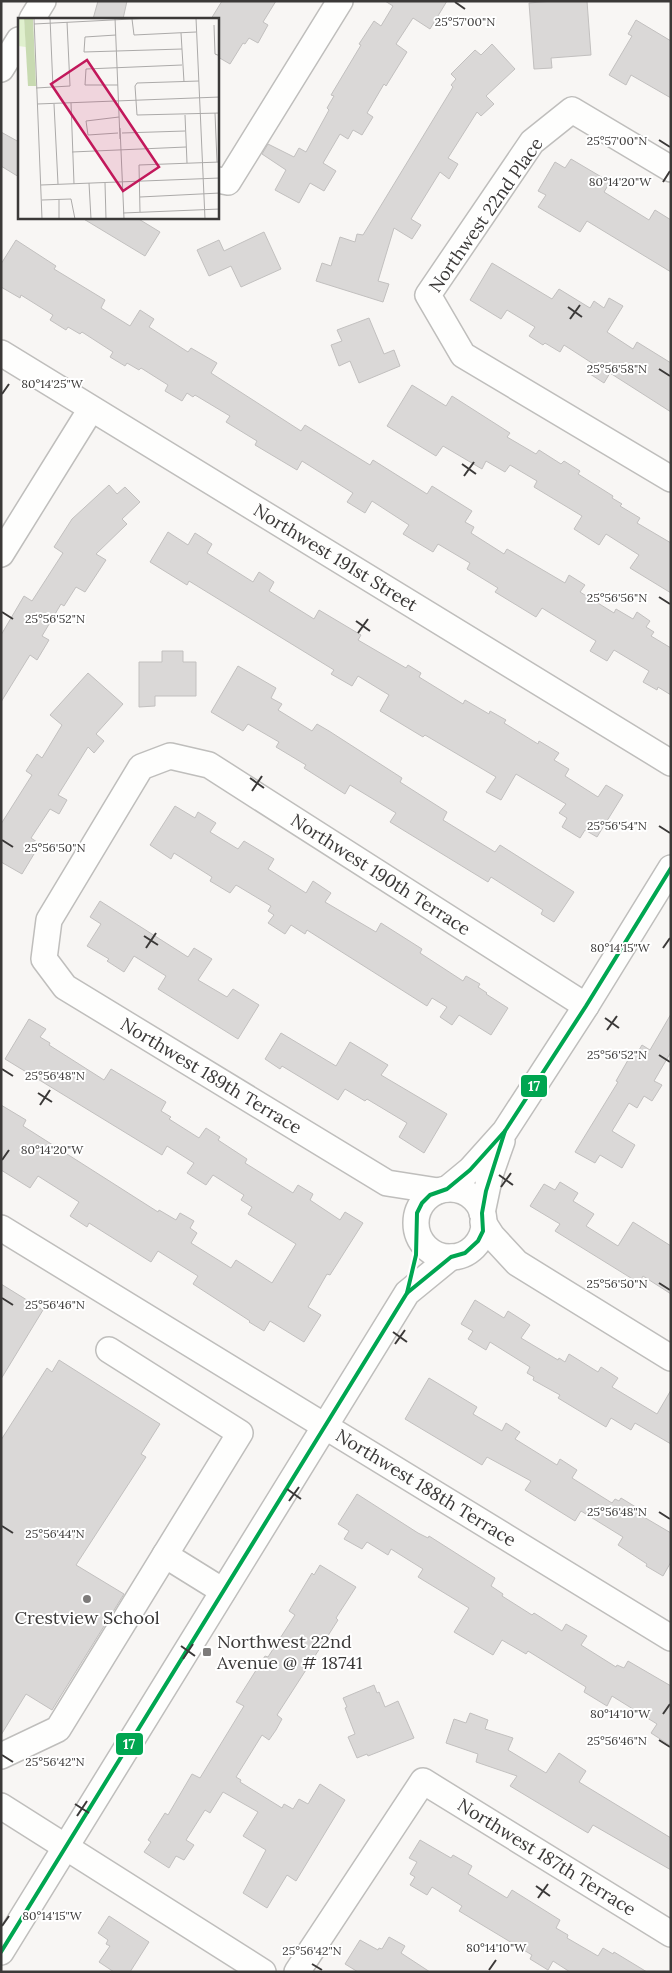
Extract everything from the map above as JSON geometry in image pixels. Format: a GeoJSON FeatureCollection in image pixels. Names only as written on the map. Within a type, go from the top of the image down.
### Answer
{"type":"FeatureCollection","features":[{"type":"Feature","properties":{"kind":"street"},"geometry":{"type":"LineString","coordinates":[[33,18],[43,1]]}},
{"type":"Feature","properties":{"kind":"street"},"geometry":{"type":"LineString","coordinates":[[223,181],[340,1]]}},
{"type":"Feature","properties":{"kind":"street"},"geometry":{"type":"LineString","coordinates":[[18,42],[1,70],[18,81]]}},
{"type":"Feature","properties":{"kind":"street","name":"Northwest 22nd Place"},"geometry":{"type":"LineString","coordinates":[[671,169],[572,110],[532,142],[428,295],[463,355],[671,479]]}},
{"type":"Feature","properties":{"kind":"street","name":"Northwest 191st Street"},"geometry":{"type":"LineString","coordinates":[[1,353],[671,763]]}},
{"type":"Feature","properties":{"kind":"street"},"geometry":{"type":"LineString","coordinates":[[1,554],[91,409]]}},
{"type":"Feature","properties":{"kind":"street","name":"Northwest 189th Terrace"},"geometry":{"type":"LineString","coordinates":[[170,756],[141,767],[49,920],[44,959],[65,987],[387,1183],[442,1190]]}},
{"type":"Feature","properties":{"kind":"street","name":"Northwest 190th Terrace"},"geometry":{"type":"LineString","coordinates":[[170,756],[208,765],[586,1006]]}},
{"type":"Feature","properties":{"kind":"street"},"geometry":{"type":"LineString","coordinates":[[1,1952],[407,1293],[416,1255],[417,1213],[422,1203],[430,1195],[442,1190],[470,1170],[505,1131],[586,1006],[671,868]]}},
{"type":"Feature","properties":{"kind":"street"},"geometry":{"type":"LineString","coordinates":[[505,1131],[490,1175],[482,1218],[492,1236],[517,1263],[671,1358]]}},
{"type":"Feature","properties":{"kind":"street","name":"Northwest 189th Terrace"},"geometry":{"type":"LineString","coordinates":[[387,1183],[417,1230]]}},
{"type":"Feature","properties":{"kind":"street"},"geometry":{"type":"LineString","coordinates":[[407,1293],[478,1241],[483,1230],[480,1208],[473,1199],[464,1192],[442,1190]]}},
{"type":"Feature","properties":{"kind":"street","name":"Northwest 188th Terrace"},"geometry":{"type":"LineString","coordinates":[[1,1228],[671,1638]]}},
{"type":"Feature","properties":{"kind":"street"},"geometry":{"type":"LineString","coordinates":[[417,1230],[423,1243],[430,1251],[440,1255],[458,1255],[517,1263]]}},
{"type":"Feature","properties":{"kind":"street"},"geometry":{"type":"LineString","coordinates":[[1,1756],[58,1729],[240,1433],[109,1350]]}},
{"type":"Feature","properties":{"kind":"street"},"geometry":{"type":"LineString","coordinates":[[165,1555],[223,1591]]}},
{"type":"Feature","properties":{"kind":"street","name":"Northwest 187th Terrace"},"geometry":{"type":"LineString","coordinates":[[297,1972],[423,1781],[671,1934]]}},
{"type":"Feature","properties":{"kind":"street"},"geometry":{"type":"LineString","coordinates":[[1,1806],[263,1972]]}},
{"type":"Feature","properties":{"kind":"building"},"geometry":{"type":"Polygon","coordinates":[[[98,1],[127,1],[123,18],[93,18],[98,1]]]}},
{"type":"Feature","properties":{"kind":"building"},"geometry":{"type":"Polygon","coordinates":[[[222,1],[276,1],[263,22],[268,25],[258,43],[249,38],[245,44],[243,43],[230,64],[219,58],[219,18],[212,18],[222,1]]]}},
{"type":"Feature","properties":{"kind":"building"},"geometry":{"type":"Polygon","coordinates":[[[385,1],[447,1],[430,29],[413,18],[396,44],[407,52],[386,86],[384,84],[367,113],[373,117],[362,135],[353,130],[348,139],[340,134],[323,163],[336,171],[324,191],[310,183],[299,203],[275,190],[286,170],[262,154],[268,144],[294,157],[299,148],[306,152],[329,110],[327,108],[334,96],[331,95],[361,45],[359,44],[374,21],[381,26],[393,6],[385,1]]]}},
{"type":"Feature","properties":{"kind":"building"},"geometry":{"type":"Polygon","coordinates":[[[587,1],[591,55],[551,58],[552,68],[534,69],[529,3],[587,1]]]}},
{"type":"Feature","properties":{"kind":"building"},"geometry":{"type":"Polygon","coordinates":[[[636,20],[671,41],[671,98],[631,75],[626,85],[609,75],[632,36],[628,34],[636,20]]]}},
{"type":"Feature","properties":{"kind":"building"},"geometry":{"type":"Polygon","coordinates":[[[492,44],[515,69],[486,96],[494,104],[481,116],[477,112],[448,158],[458,164],[449,179],[440,172],[411,219],[421,225],[412,239],[394,228],[378,281],[389,284],[383,302],[316,281],[322,263],[331,266],[340,237],[355,242],[357,234],[363,235],[453,87],[451,85],[456,79],[451,74],[475,50],[481,55],[492,44]]]}},
{"type":"Feature","properties":{"kind":"building"},"geometry":{"type":"Polygon","coordinates":[[[1,132],[18,141],[18,176],[1,166],[1,132]]]}},
{"type":"Feature","properties":{"kind":"building"},"geometry":{"type":"Polygon","coordinates":[[[571,159],[610,182],[604,192],[649,220],[655,210],[671,220],[671,272],[587,221],[580,232],[538,207],[546,195],[538,191],[555,162],[565,168],[571,159]]]}},
{"type":"Feature","properties":{"kind":"building"},"geometry":{"type":"Polygon","coordinates":[[[84,219],[139,219],[160,232],[145,256],[84,219]]]}},
{"type":"Feature","properties":{"kind":"building"},"geometry":{"type":"Polygon","coordinates":[[[264,232],[281,269],[241,287],[231,266],[209,276],[197,250],[219,240],[224,251],[264,232]]]}},
{"type":"Feature","properties":{"kind":"building"},"geometry":{"type":"Polygon","coordinates":[[[16,240],[56,266],[54,269],[105,300],[101,308],[130,326],[140,310],[154,319],[149,327],[188,352],[191,348],[217,363],[211,373],[301,431],[305,425],[370,465],[373,460],[427,494],[432,486],[472,511],[465,522],[474,527],[471,533],[504,554],[507,549],[565,583],[569,575],[585,585],[580,592],[614,613],[616,609],[633,619],[637,612],[650,621],[646,627],[654,632],[651,636],[671,648],[671,695],[658,687],[657,690],[643,682],[649,671],[614,650],[607,661],[590,651],[596,641],[542,608],[536,617],[495,592],[498,588],[467,569],[470,563],[438,544],[433,552],[403,534],[409,525],[372,501],[365,513],[347,502],[353,493],[302,461],[297,470],[255,445],[257,441],[226,422],[230,416],[195,395],[193,397],[187,393],[182,401],[165,391],[168,385],[141,368],[139,370],[127,363],[125,366],[110,357],[113,352],[82,332],[80,334],[68,327],[66,330],[50,320],[53,315],[21,295],[20,298],[1,287],[1,264],[16,240]]]}},
{"type":"Feature","properties":{"kind":"building"},"geometry":{"type":"Polygon","coordinates":[[[492,263],[552,299],[559,289],[590,308],[594,301],[604,308],[609,298],[623,306],[607,332],[633,349],[637,342],[671,363],[671,412],[610,373],[604,383],[590,374],[595,365],[564,345],[560,352],[545,343],[543,345],[529,336],[535,327],[507,310],[501,319],[470,300],[492,263]]]}},
{"type":"Feature","properties":{"kind":"building"},"geometry":{"type":"Polygon","coordinates":[[[369,318],[384,354],[394,350],[400,366],[359,383],[350,361],[339,366],[331,345],[342,341],[337,330],[369,318]]]}},
{"type":"Feature","properties":{"kind":"building"},"geometry":{"type":"Polygon","coordinates":[[[412,385],[446,406],[452,396],[510,433],[507,437],[536,454],[539,450],[561,464],[564,461],[580,471],[578,474],[613,496],[612,498],[622,504],[620,506],[640,518],[637,523],[671,543],[671,593],[630,568],[639,555],[606,534],[599,545],[574,529],[582,516],[534,487],[537,481],[510,465],[505,472],[486,461],[482,469],[443,446],[436,456],[387,426],[412,385]]]}},
{"type":"Feature","properties":{"kind":"building"},"geometry":{"type":"Polygon","coordinates":[[[109,485],[117,494],[125,487],[140,502],[122,519],[127,524],[96,554],[106,560],[85,592],[76,587],[64,606],[61,604],[42,636],[49,640],[37,660],[30,655],[1,702],[1,635],[24,596],[32,601],[63,553],[54,547],[72,519],[109,485]]]}},
{"type":"Feature","properties":{"kind":"building"},"geometry":{"type":"Polygon","coordinates":[[[168,532],[188,545],[195,533],[212,544],[207,553],[253,582],[259,572],[274,582],[269,591],[314,619],[319,610],[361,635],[358,640],[406,668],[408,665],[421,673],[419,677],[463,704],[465,700],[489,714],[490,711],[506,720],[504,723],[538,744],[539,741],[559,753],[554,760],[569,769],[565,776],[598,797],[606,785],[623,795],[597,837],[585,830],[580,838],[562,827],[567,818],[559,813],[566,804],[516,774],[501,800],[486,792],[496,777],[380,711],[389,695],[358,676],[352,686],[331,674],[334,670],[189,581],[187,585],[150,562],[168,532]]]}},
{"type":"Feature","properties":{"kind":"building"},"geometry":{"type":"Polygon","coordinates":[[[162,651],[183,651],[183,662],[196,662],[196,696],[155,696],[155,706],[139,707],[139,662],[162,662],[162,651]]]}},
{"type":"Feature","properties":{"kind":"building"},"geometry":{"type":"Polygon","coordinates":[[[238,666],[276,688],[271,698],[282,704],[278,710],[312,731],[317,724],[329,731],[402,778],[400,782],[447,812],[443,820],[495,852],[500,845],[574,892],[554,922],[541,914],[543,910],[491,877],[488,882],[390,822],[396,813],[350,785],[345,794],[304,768],[306,765],[276,747],[279,742],[248,724],[243,731],[211,712],[238,666]]]}},
{"type":"Feature","properties":{"kind":"building"},"geometry":{"type":"Polygon","coordinates":[[[88,673],[123,704],[96,734],[104,741],[94,753],[88,747],[58,795],[67,800],[59,814],[50,809],[31,838],[40,844],[22,874],[1,862],[1,824],[32,775],[26,771],[37,754],[42,758],[62,725],[50,715],[88,673]]]}},
{"type":"Feature","properties":{"kind":"building"},"geometry":{"type":"Polygon","coordinates":[[[175,806],[195,818],[198,812],[216,823],[210,832],[238,849],[244,841],[274,859],[268,869],[306,893],[313,881],[331,893],[325,902],[376,932],[381,923],[422,949],[420,953],[463,981],[466,976],[480,984],[478,987],[486,994],[508,1008],[491,1035],[459,1015],[452,1025],[440,1017],[447,1007],[432,998],[427,1006],[307,930],[305,934],[291,925],[285,934],[268,923],[274,915],[268,911],[271,906],[236,885],[230,893],[210,881],[212,877],[174,853],[171,859],[150,845],[175,806]]]}},
{"type":"Feature","properties":{"kind":"building"},"geometry":{"type":"Polygon","coordinates":[[[100,901],[188,957],[194,948],[212,959],[198,980],[227,997],[233,989],[259,1005],[238,1039],[158,989],[166,976],[134,956],[124,972],[107,961],[109,959],[87,946],[101,924],[90,917],[100,901]]]}},
{"type":"Feature","properties":{"kind":"building"},"geometry":{"type":"Polygon","coordinates":[[[671,1014],[671,1052],[654,1081],[662,1085],[652,1101],[644,1096],[637,1108],[629,1103],[612,1131],[635,1145],[622,1168],[600,1155],[595,1163],[575,1152],[618,1082],[616,1081],[632,1053],[636,1055],[642,1045],[650,1050],[671,1014]]]}},
{"type":"Feature","properties":{"kind":"building"},"geometry":{"type":"Polygon","coordinates":[[[29,1019],[46,1029],[40,1037],[50,1043],[49,1045],[104,1080],[111,1069],[166,1102],[161,1111],[171,1117],[169,1119],[199,1138],[206,1128],[220,1137],[218,1140],[247,1159],[245,1163],[293,1193],[298,1185],[313,1194],[310,1200],[340,1220],[345,1212],[363,1223],[330,1275],[327,1274],[308,1307],[321,1315],[304,1342],[270,1321],[264,1331],[249,1322],[193,1284],[198,1276],[158,1251],[151,1262],[89,1223],[87,1227],[70,1216],[79,1202],[38,1176],[30,1188],[1,1170],[1,1105],[26,1120],[23,1126],[158,1212],[159,1210],[176,1220],[180,1213],[194,1221],[190,1228],[197,1233],[191,1243],[231,1268],[236,1260],[272,1283],[296,1244],[248,1214],[252,1207],[241,1200],[244,1195],[213,1175],[206,1185],[187,1173],[194,1163],[167,1146],[162,1155],[5,1059],[29,1019]]]}},
{"type":"Feature","properties":{"kind":"building"},"geometry":{"type":"Polygon","coordinates":[[[281,1033],[336,1066],[350,1042],[388,1065],[381,1075],[447,1114],[424,1153],[399,1137],[407,1123],[367,1099],[365,1101],[345,1089],[338,1100],[282,1066],[280,1069],[265,1059],[281,1033]]]}},
{"type":"Feature","properties":{"kind":"building"},"geometry":{"type":"Polygon","coordinates":[[[560,1182],[578,1193],[573,1201],[594,1214],[586,1226],[618,1246],[633,1222],[671,1246],[671,1294],[643,1276],[639,1283],[555,1231],[560,1224],[530,1206],[544,1184],[555,1190],[560,1182]]]}},
{"type":"Feature","properties":{"kind":"building"},"geometry":{"type":"Polygon","coordinates":[[[1,1284],[43,1310],[1,1379],[1,1284]]]}},
{"type":"Feature","properties":{"kind":"building"},"geometry":{"type":"Polygon","coordinates":[[[475,1300],[504,1318],[508,1311],[530,1325],[521,1338],[558,1360],[559,1358],[565,1362],[569,1354],[598,1372],[601,1367],[618,1378],[612,1387],[657,1414],[671,1390],[671,1444],[635,1423],[631,1430],[611,1418],[606,1427],[558,1398],[560,1395],[533,1380],[534,1377],[527,1373],[530,1367],[490,1342],[486,1350],[468,1339],[473,1331],[461,1324],[475,1300]]]}},
{"type":"Feature","properties":{"kind":"building"},"geometry":{"type":"Polygon","coordinates":[[[59,1360],[160,1424],[141,1454],[146,1457],[76,1565],[124,1594],[52,1710],[26,1694],[1,1735],[1,1440],[47,1368],[52,1372],[59,1360]]]}},
{"type":"Feature","properties":{"kind":"building"},"geometry":{"type":"Polygon","coordinates":[[[429,1378],[477,1407],[473,1414],[502,1431],[506,1423],[520,1432],[515,1439],[557,1465],[560,1459],[577,1470],[572,1478],[612,1503],[615,1499],[619,1501],[621,1498],[639,1509],[637,1513],[671,1533],[671,1562],[663,1576],[618,1545],[623,1537],[581,1511],[575,1521],[525,1490],[531,1481],[487,1457],[482,1465],[405,1419],[429,1378]]]}},
{"type":"Feature","properties":{"kind":"building"},"geometry":{"type":"Polygon","coordinates":[[[357,1494],[418,1533],[428,1538],[429,1536],[495,1578],[491,1586],[503,1594],[502,1596],[532,1615],[534,1613],[562,1631],[566,1624],[587,1636],[581,1645],[616,1667],[617,1665],[624,1668],[628,1661],[671,1686],[671,1746],[651,1733],[657,1724],[612,1696],[607,1706],[584,1692],[586,1687],[528,1651],[526,1654],[502,1640],[493,1655],[454,1632],[469,1608],[418,1577],[423,1569],[391,1549],[388,1555],[367,1542],[362,1549],[344,1539],[349,1531],[338,1524],[357,1494]]]}},
{"type":"Feature","properties":{"kind":"building"},"geometry":{"type":"Polygon","coordinates":[[[320,1565],[356,1587],[336,1618],[338,1620],[277,1715],[282,1719],[276,1730],[269,1740],[262,1735],[236,1777],[241,1780],[240,1782],[282,1808],[284,1804],[293,1809],[299,1799],[308,1804],[320,1784],[345,1800],[296,1881],[287,1875],[267,1908],[243,1893],[266,1850],[243,1836],[258,1812],[223,1792],[210,1813],[205,1810],[186,1840],[194,1845],[184,1860],[176,1856],[169,1868],[144,1852],[151,1842],[148,1840],[165,1813],[168,1815],[192,1774],[200,1778],[244,1706],[236,1702],[265,1656],[268,1657],[295,1615],[289,1611],[312,1573],[314,1575],[320,1565]]]}},
{"type":"Feature","properties":{"kind":"building"},"geometry":{"type":"Polygon","coordinates":[[[374,1685],[385,1707],[398,1701],[414,1738],[368,1756],[367,1754],[357,1758],[348,1737],[355,1734],[343,1698],[374,1685]]]}},
{"type":"Feature","properties":{"kind":"building"},"geometry":{"type":"Polygon","coordinates":[[[470,1713],[488,1720],[485,1729],[513,1738],[508,1750],[546,1773],[559,1753],[586,1771],[579,1782],[671,1838],[671,1870],[593,1825],[588,1833],[510,1786],[517,1776],[476,1762],[478,1754],[446,1743],[454,1719],[466,1723],[470,1713]]]}},
{"type":"Feature","properties":{"kind":"building"},"geometry":{"type":"Polygon","coordinates":[[[420,1840],[451,1858],[453,1855],[472,1866],[468,1874],[507,1898],[512,1890],[560,1920],[556,1928],[568,1935],[567,1938],[598,1956],[603,1948],[613,1954],[614,1952],[647,1972],[570,1972],[553,1961],[548,1970],[530,1959],[532,1955],[459,1911],[462,1906],[432,1887],[427,1895],[410,1885],[415,1877],[410,1874],[417,1862],[409,1858],[420,1840]]]}},
{"type":"Feature","properties":{"kind":"building"},"geometry":{"type":"Polygon","coordinates":[[[109,1916],[149,1942],[130,1972],[114,1972],[99,1962],[110,1946],[106,1944],[108,1940],[98,1933],[109,1916]]]}},
{"type":"Feature","properties":{"kind":"building"},"geometry":{"type":"Polygon","coordinates":[[[389,1937],[405,1946],[401,1953],[430,1972],[358,1972],[345,1964],[360,1940],[378,1950],[379,1948],[382,1949],[389,1937]]]}},
{"type":"Feature","properties":{"kind":"transit line","name":"17"},"geometry":{"type":"LineString","coordinates":[[407,1293],[416,1255],[417,1213],[422,1203],[430,1195],[447,1189],[470,1170],[505,1131],[586,1006],[671,868]]}},
{"type":"Feature","properties":{"kind":"transit line","name":"17"},"geometry":{"type":"LineString","coordinates":[[1,1952],[407,1293],[451,1257],[465,1253],[478,1241],[483,1231],[482,1213],[486,1191],[505,1131]]}},
{"type":"Feature","properties":{"kind":"place","name":"Crestview School"},"geometry":{"type":"Point","coordinates":[87,1599]}},
{"type":"Feature","properties":{"kind":"place","name":"Northwest 22nd Avenue @ # 18741"},"geometry":{"type":"Point","coordinates":[207,1652]}}]}
